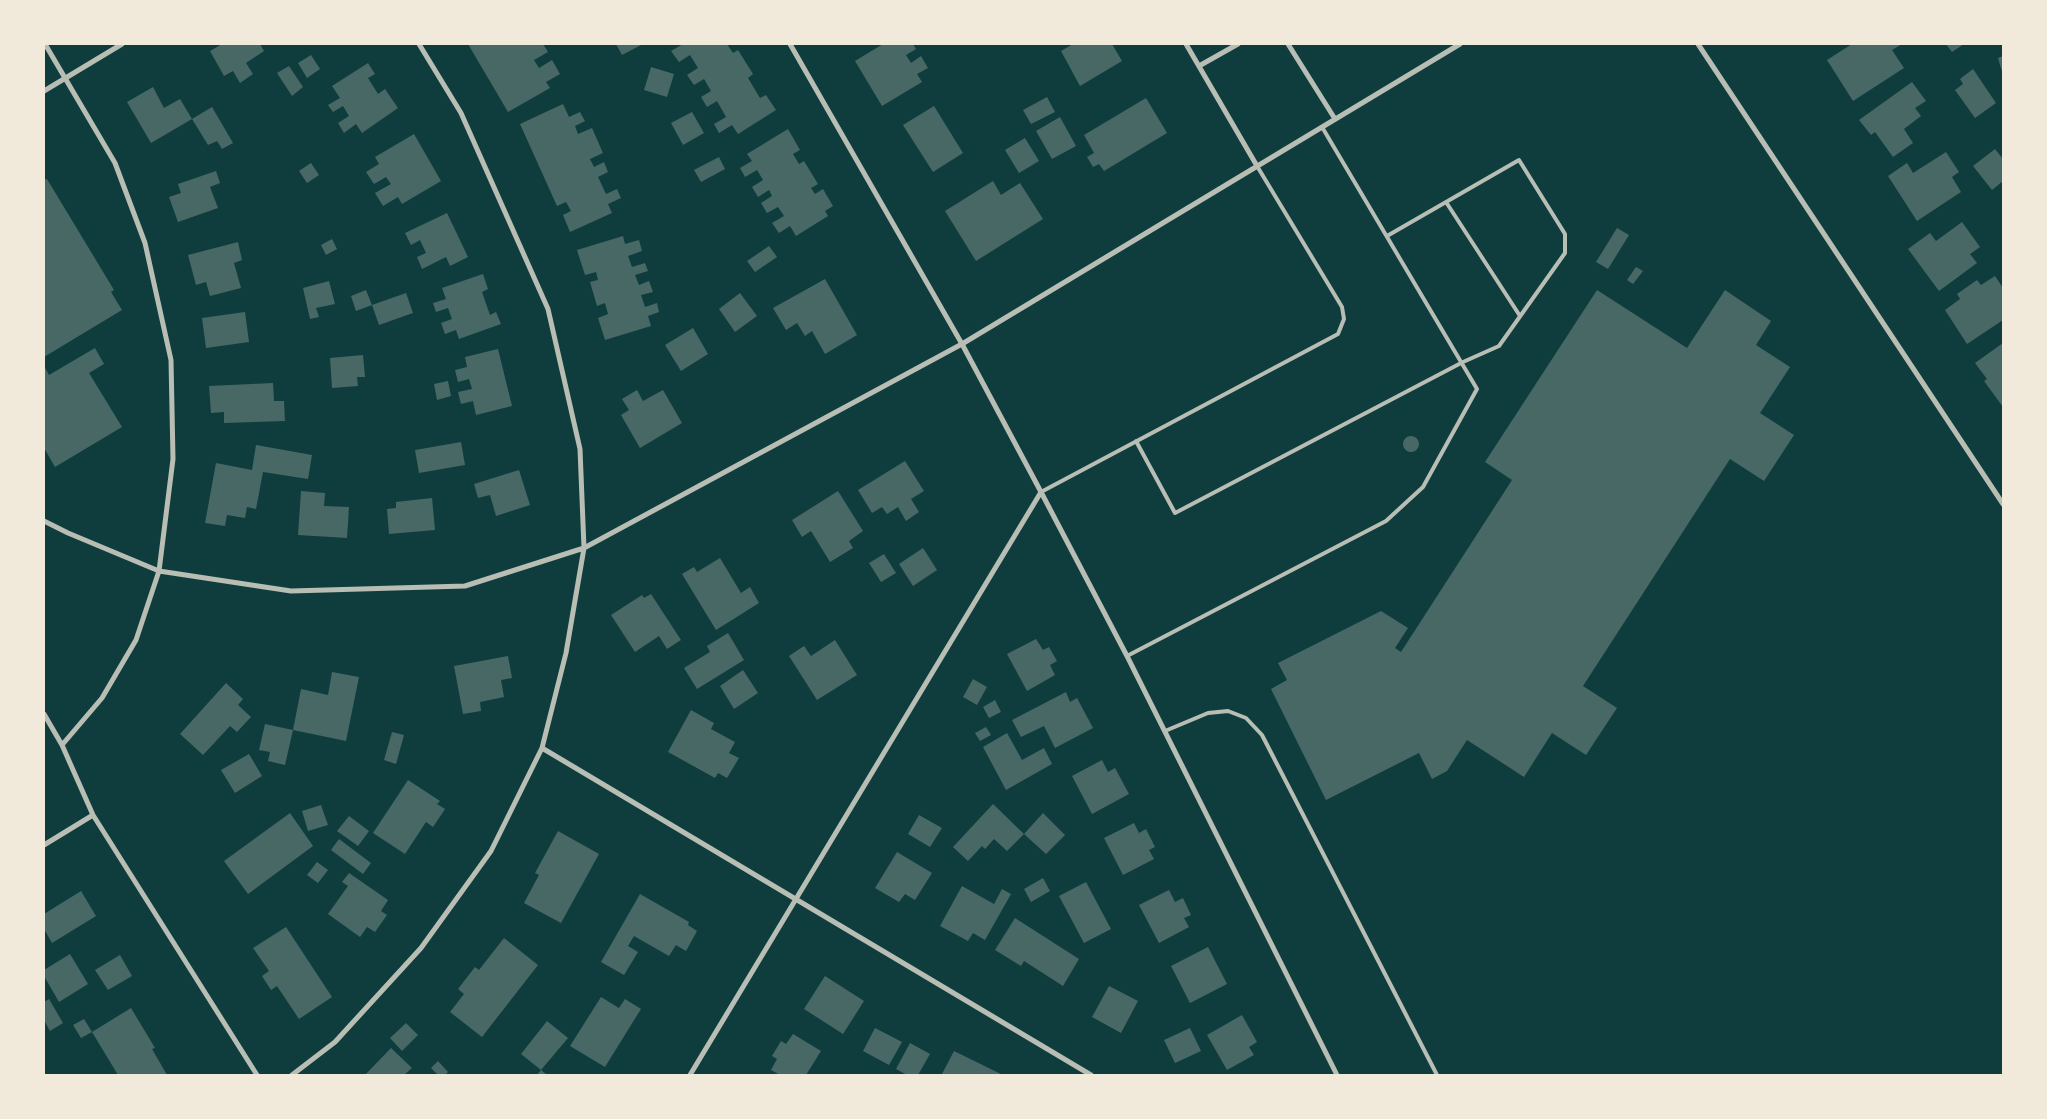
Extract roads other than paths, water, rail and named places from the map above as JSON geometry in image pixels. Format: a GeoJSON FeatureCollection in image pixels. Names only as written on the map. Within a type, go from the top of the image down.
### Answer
{"type":"FeatureCollection","features":[{"type":"Feature","properties":{"kind":"street"},"geometry":{"type":"LineString","coordinates":[[45,44],[115,163],[145,243],[171,360],[173,460],[160,571],[136,640],[102,698],[62,745]]}},
{"type":"Feature","properties":{"kind":"street"},"geometry":{"type":"LineString","coordinates":[[44,91],[122,44]]}},
{"type":"Feature","properties":{"kind":"street"},"geometry":{"type":"LineString","coordinates":[[292,1075],[335,1042],[421,948],[491,851],[542,748],[566,653],[584,548],[580,449],[548,309],[461,113],[419,44]]}},
{"type":"Feature","properties":{"kind":"street"},"geometry":{"type":"LineString","coordinates":[[790,44],[962,344],[1041,492],[1165,730],[1337,1075]]}},
{"type":"Feature","properties":{"kind":"street"},"geometry":{"type":"LineString","coordinates":[[1186,44],[1257,166]]}},
{"type":"Feature","properties":{"kind":"street"},"geometry":{"type":"LineString","coordinates":[[1199,66],[1238,44]]}},
{"type":"Feature","properties":{"kind":"street"},"geometry":{"type":"LineString","coordinates":[[1288,44],[1335,119]]}},
{"type":"Feature","properties":{"kind":"street"},"geometry":{"type":"LineString","coordinates":[[44,521],[68,534],[160,571],[291,591],[464,586],[584,548],[962,344],[1460,44]]}},
{"type":"Feature","properties":{"kind":"street"},"geometry":{"type":"LineString","coordinates":[[1698,44],[2003,504]]}},
{"type":"Feature","properties":{"kind":"street"},"geometry":{"type":"LineString","coordinates":[[690,1075],[1041,492]]}},
{"type":"Feature","properties":{"kind":"street"},"geometry":{"type":"LineString","coordinates":[[44,714],[62,745],[93,815],[257,1075]]}},
{"type":"Feature","properties":{"kind":"street"},"geometry":{"type":"LineString","coordinates":[[542,748],[1081,1073],[1091,1075]]}},
{"type":"Feature","properties":{"kind":"street"},"geometry":{"type":"LineString","coordinates":[[44,845],[93,815]]}},
{"type":"Feature","properties":{"kind":"lane"},"geometry":{"type":"LineString","coordinates":[[1127,656],[1386,520],[1423,487],[1477,389],[1463,362],[1322,127]]}},
{"type":"Feature","properties":{"kind":"lane"},"geometry":{"type":"LineString","coordinates":[[1136,441],[1175,513],[1463,362],[1499,346],[1565,253],[1565,234],[1519,160],[1387,236]]}},
{"type":"Feature","properties":{"kind":"lane"},"geometry":{"type":"LineString","coordinates":[[1041,492],[1338,334],[1344,319],[1342,307],[1257,166]]}},
{"type":"Feature","properties":{"kind":"lane"},"geometry":{"type":"LineString","coordinates":[[1446,202],[1520,316]]}},
{"type":"Feature","properties":{"kind":"lane"},"geometry":{"type":"LineString","coordinates":[[1165,730],[1208,713],[1228,711],[1246,718],[1262,734],[1437,1075]]}}]}
